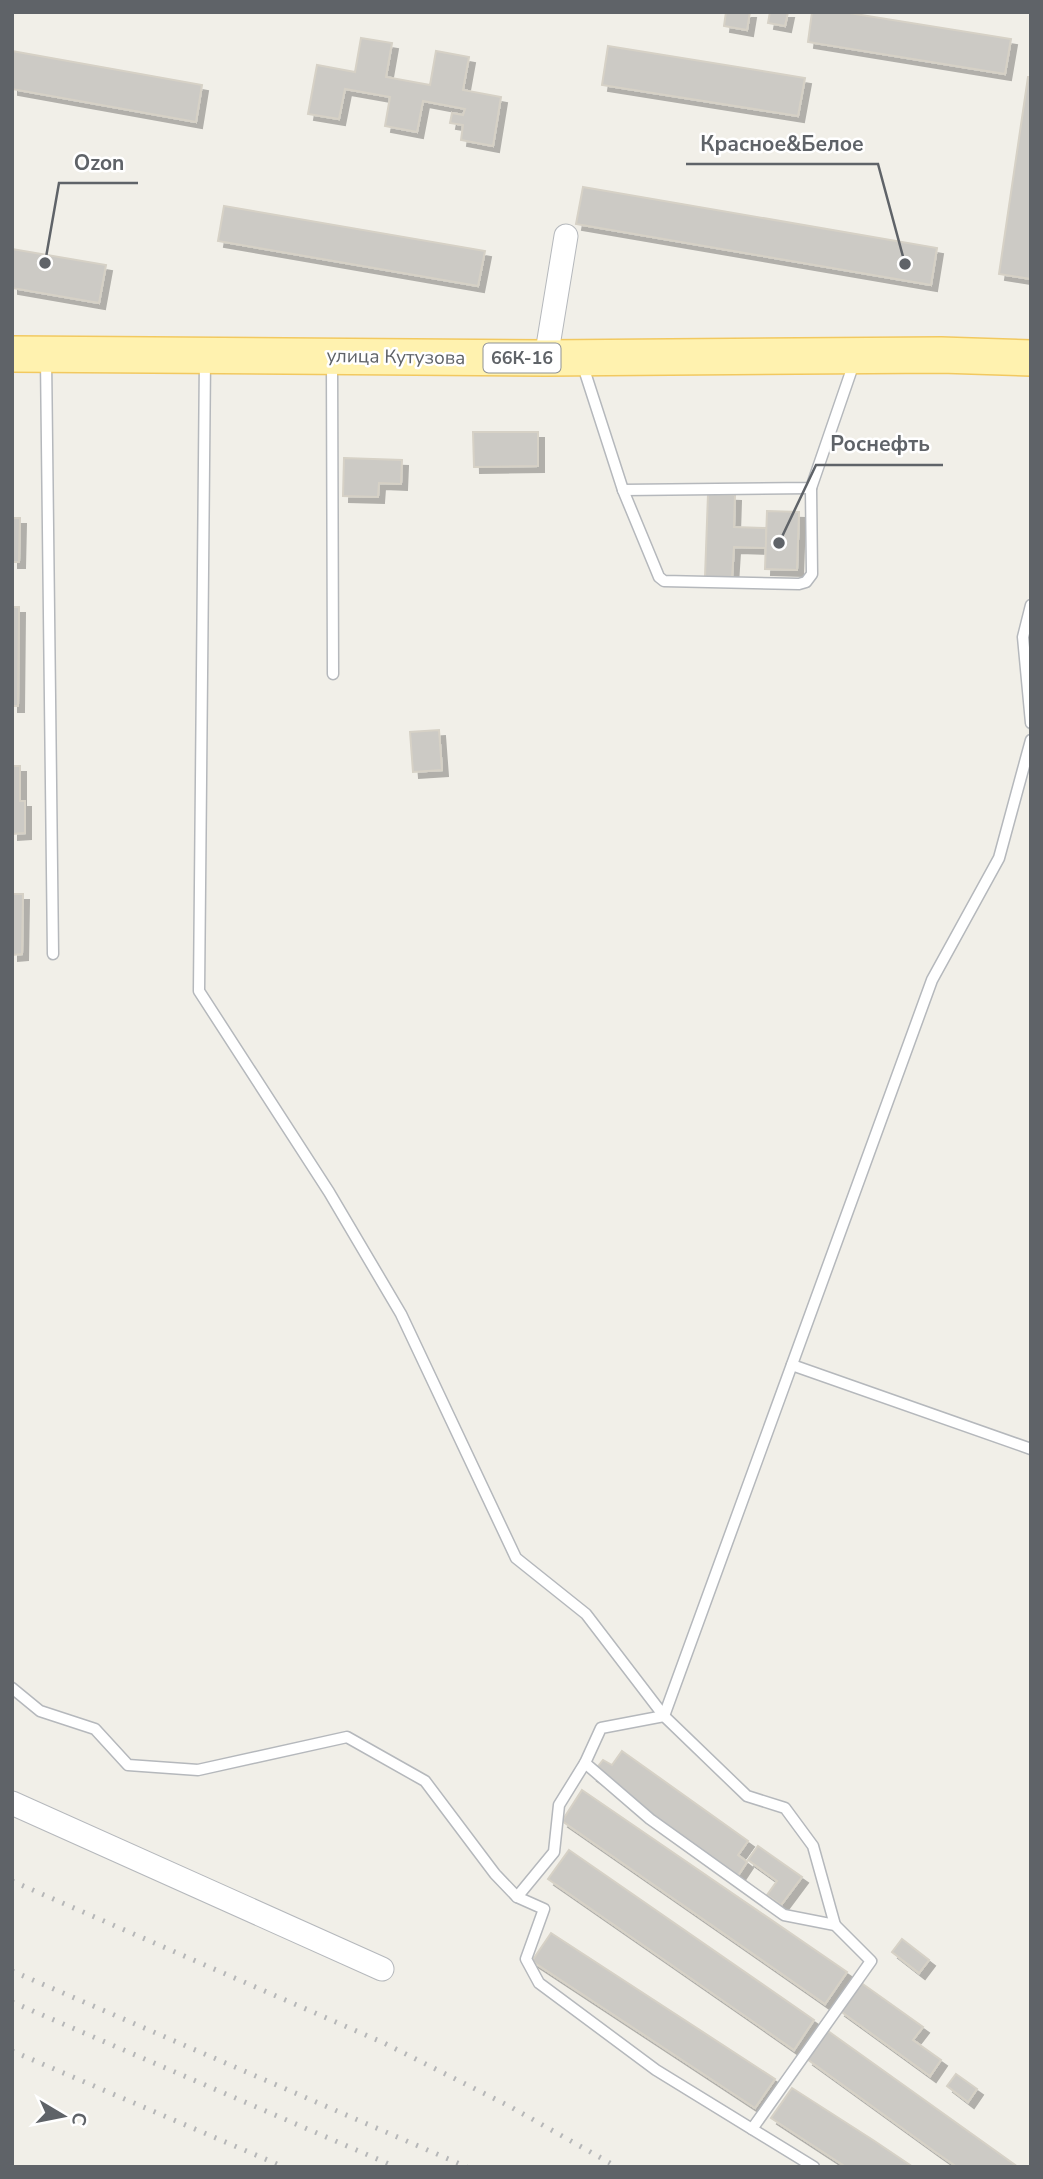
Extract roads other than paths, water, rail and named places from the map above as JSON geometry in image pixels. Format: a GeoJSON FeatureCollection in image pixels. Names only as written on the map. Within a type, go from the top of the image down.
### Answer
{"type":"FeatureCollection","features":[{"type":"Feature","properties":{"kind":"main road","name":"улица Кутузова"},"geometry":{"type":"LineString","coordinates":[[29,354],[563,358],[941,355],[1031,358]]}},
{"type":"Feature","properties":{"kind":"street"},"geometry":{"type":"LineString","coordinates":[[563,358],[566,236]]}},
{"type":"Feature","properties":{"kind":"street"},"geometry":{"type":"LineString","coordinates":[[12,1804],[382,1969]]}},
{"type":"Feature","properties":{"kind":"lane"},"geometry":{"type":"LineString","coordinates":[[29,354],[53,954]]}},
{"type":"Feature","properties":{"kind":"lane"},"geometry":{"type":"LineString","coordinates":[[205,355],[199,991],[329,1192],[401,1314],[516,1558],[586,1614],[664,1716],[747,1796],[785,1808],[813,1846],[835,1925],[871,1961],[752,2129]]}},
{"type":"Feature","properties":{"kind":"lane"},"geometry":{"type":"LineString","coordinates":[[332,356],[333,674]]}},
{"type":"Feature","properties":{"kind":"lane"},"geometry":{"type":"LineString","coordinates":[[563,358],[659,577],[664,582],[799,584],[806,582],[811,574],[811,488],[856,356]]}},
{"type":"Feature","properties":{"kind":"lane"},"geometry":{"type":"LineString","coordinates":[[623,490],[811,488]]}},
{"type":"Feature","properties":{"kind":"lane"},"geometry":{"type":"LineString","coordinates":[[1031,605],[1023,637],[1031,723]]}},
{"type":"Feature","properties":{"kind":"lane"},"geometry":{"type":"LineString","coordinates":[[664,1716],[932,980],[999,858],[1031,740]]}},
{"type":"Feature","properties":{"kind":"lane"},"geometry":{"type":"LineString","coordinates":[[792,1365],[1031,1448]]}},
{"type":"Feature","properties":{"kind":"lane"},"geometry":{"type":"LineString","coordinates":[[12,1688],[40,1711],[95,1729],[128,1765],[198,1770],[347,1737],[425,1781],[495,1874],[517,1897],[544,1909],[526,1959],[539,1983],[656,2070],[814,2167]]}},
{"type":"Feature","properties":{"kind":"lane"},"geometry":{"type":"LineString","coordinates":[[517,1897],[554,1852],[559,1805],[585,1763],[601,1728],[664,1716]]}},
{"type":"Feature","properties":{"kind":"lane"},"geometry":{"type":"LineString","coordinates":[[585,1763],[650,1819],[784,1915],[835,1925]]}},
{"type":"Feature","properties":{"kind":"railway"},"geometry":{"type":"LineString","coordinates":[[12,1881],[384,2043],[509,2106],[617,2167]]}},
{"type":"Feature","properties":{"kind":"railway"},"geometry":{"type":"LineString","coordinates":[[12,1971],[467,2167]]}},
{"type":"Feature","properties":{"kind":"railway"},"geometry":{"type":"LineString","coordinates":[[12,2002],[396,2167]]}},
{"type":"Feature","properties":{"kind":"railway"},"geometry":{"type":"LineString","coordinates":[[12,2051],[284,2167]]}},
{"type":"Feature","properties":{"kind":"place","name":"Ozon"},"geometry":{"type":"Point","coordinates":[45,263]}},
{"type":"Feature","properties":{"kind":"place","name":"Красное&Белое"},"geometry":{"type":"Point","coordinates":[905,264]}},
{"type":"Feature","properties":{"kind":"place","name":"Роснефть"},"geometry":{"type":"Point","coordinates":[779,543]}}]}
